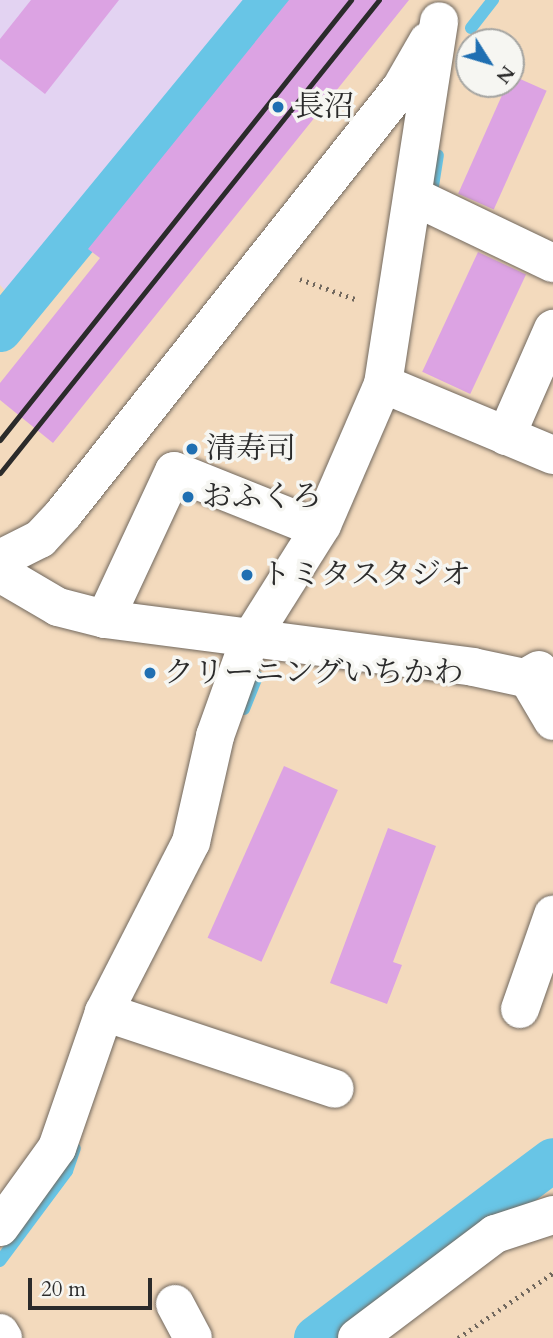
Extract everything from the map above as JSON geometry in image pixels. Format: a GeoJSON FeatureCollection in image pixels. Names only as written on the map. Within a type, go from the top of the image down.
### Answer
{"type":"FeatureCollection","features":[{"type":"Feature","properties":{"kind":"street"},"geometry":{"type":"LineString","coordinates":[[0,1227],[57,1147],[104,1012],[191,842],[215,736],[249,641],[319,529],[383,384],[447,10]]}},
{"type":"Feature","properties":{"kind":"street"},"geometry":{"type":"LineString","coordinates":[[0,559],[40,539],[64,513],[401,88],[447,10]]}},
{"type":"Feature","properties":{"kind":"street"},"geometry":{"type":"LineString","coordinates":[[415,197],[553,262]]}},
{"type":"Feature","properties":{"kind":"street"},"geometry":{"type":"LineString","coordinates":[[506,436],[553,329]]}},
{"type":"Feature","properties":{"kind":"street"},"geometry":{"type":"LineString","coordinates":[[383,384],[553,455]]}},
{"type":"Feature","properties":{"kind":"street"},"geometry":{"type":"LineString","coordinates":[[105,619],[174,471],[319,529]]}},
{"type":"Feature","properties":{"kind":"street"},"geometry":{"type":"LineString","coordinates":[[0,573],[58,607],[105,619],[249,641],[544,674],[553,722]]}},
{"type":"Feature","properties":{"kind":"street"},"geometry":{"type":"LineString","coordinates":[[520,1009],[553,915]]}},
{"type":"Feature","properties":{"kind":"street"},"geometry":{"type":"LineString","coordinates":[[104,1012],[335,1089]]}},
{"type":"Feature","properties":{"kind":"street"},"geometry":{"type":"LineString","coordinates":[[357,1338],[495,1234],[553,1185]]}},
{"type":"Feature","properties":{"kind":"street"},"geometry":{"type":"LineString","coordinates":[[495,1234],[553,1214]]}},
{"type":"Feature","properties":{"kind":"street"},"geometry":{"type":"LineString","coordinates":[[175,1304],[192,1338]]}},
{"type":"Feature","properties":{"kind":"street"},"geometry":{"type":"LineString","coordinates":[[0,1333],[3,1338]]}},
{"type":"Feature","properties":{"kind":"path"},"geometry":{"type":"LineString","coordinates":[[260,265],[395,313]]}},
{"type":"Feature","properties":{"kind":"path"},"geometry":{"type":"LineString","coordinates":[[458,1338],[553,1273]]}},
{"type":"Feature","properties":{"kind":"shaded area"},"geometry":{"type":"Polygon","coordinates":[[[0,0],[250,0],[12,298],[0,285],[0,0]]]}},
{"type":"Feature","properties":{"kind":"building"},"geometry":{"type":"Polygon","coordinates":[[[31,0],[119,0],[45,94],[0,59],[0,39],[31,0]]]}},
{"type":"Feature","properties":{"kind":"building"},"geometry":{"type":"Polygon","coordinates":[[[289,0],[409,0],[53,443],[0,400],[0,383],[100,258],[88,249],[289,0]]]}},
{"type":"Feature","properties":{"kind":"building"},"geometry":{"type":"Polygon","coordinates":[[[525,81],[547,91],[494,210],[458,194],[501,98],[525,98],[525,81]]]}},
{"type":"Feature","properties":{"kind":"building"},"geometry":{"type":"Polygon","coordinates":[[[478,252],[526,274],[470,394],[422,372],[478,252]]]}},
{"type":"Feature","properties":{"kind":"building"},"geometry":{"type":"Polygon","coordinates":[[[284,766],[338,790],[261,962],[208,938],[284,766]]]}},
{"type":"Feature","properties":{"kind":"building"},"geometry":{"type":"Polygon","coordinates":[[[388,828],[436,846],[393,962],[402,965],[387,1004],[330,983],[388,828]]]}},
{"type":"Feature","properties":{"kind":"waterway"},"geometry":{"type":"LineString","coordinates":[[0,330],[271,0]]}},
{"type":"Feature","properties":{"kind":"waterway"},"geometry":{"type":"LineString","coordinates":[[471,28],[493,0]]}},
{"type":"Feature","properties":{"kind":"waterway"},"geometry":{"type":"LineString","coordinates":[[433,186],[438,155]]}},
{"type":"Feature","properties":{"kind":"waterway"},"geometry":{"type":"LineString","coordinates":[[244,709],[257,677]]}},
{"type":"Feature","properties":{"kind":"waterway"},"geometry":{"type":"LineString","coordinates":[[0,1261],[67,1171],[75,1148]]}},
{"type":"Feature","properties":{"kind":"waterway"},"geometry":{"type":"LineString","coordinates":[[316,1338],[553,1160]]}},
{"type":"Feature","properties":{"kind":"railway"},"geometry":{"type":"LineString","coordinates":[[0,440],[351,0]]}},
{"type":"Feature","properties":{"kind":"railway"},"geometry":{"type":"LineString","coordinates":[[0,473],[379,0]]}},
{"type":"Feature","properties":{"kind":"place","name":"長沼"},"geometry":{"type":"Point","coordinates":[278,107]}},
{"type":"Feature","properties":{"kind":"place","name":"清寿司"},"geometry":{"type":"Point","coordinates":[192,449]}},
{"type":"Feature","properties":{"kind":"place","name":"おふくろ"},"geometry":{"type":"Point","coordinates":[188,497]}},
{"type":"Feature","properties":{"kind":"place","name":"トミタスタジオ"},"geometry":{"type":"Point","coordinates":[247,575]}},
{"type":"Feature","properties":{"kind":"place","name":"クリーニングいちかわ"},"geometry":{"type":"Point","coordinates":[150,673]}}]}
